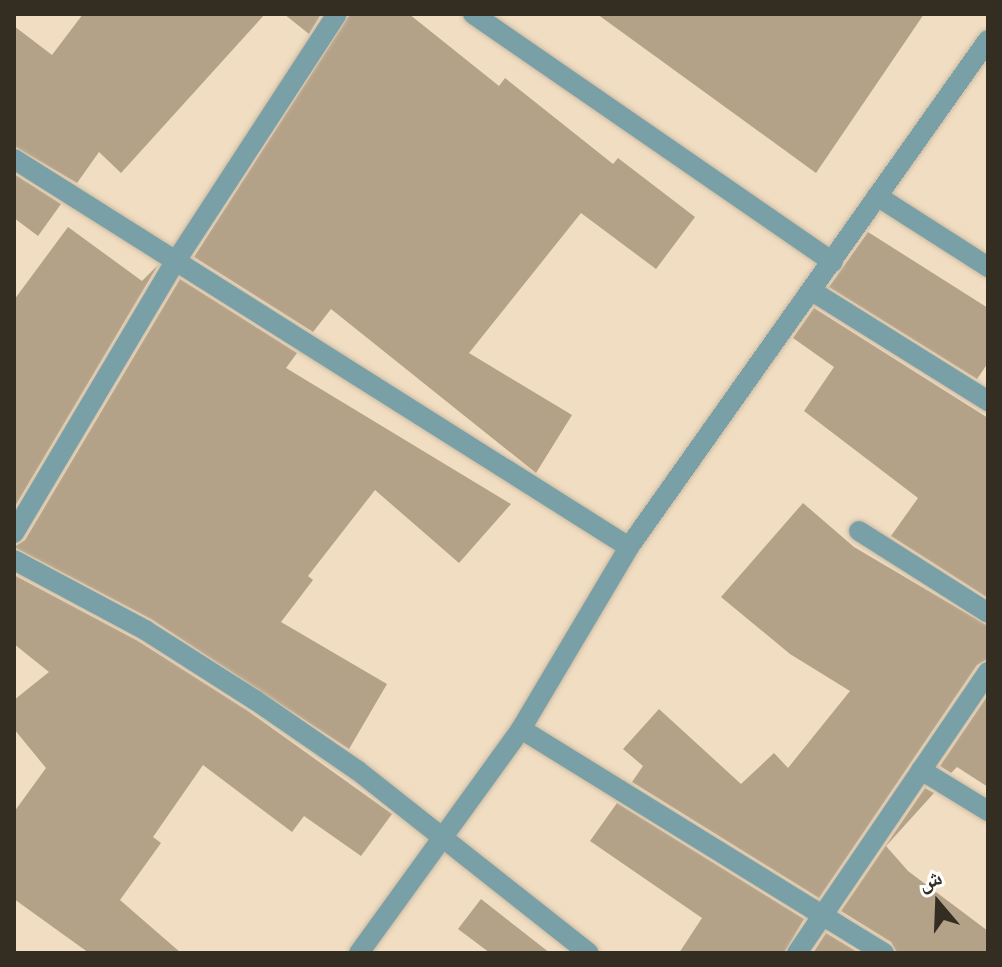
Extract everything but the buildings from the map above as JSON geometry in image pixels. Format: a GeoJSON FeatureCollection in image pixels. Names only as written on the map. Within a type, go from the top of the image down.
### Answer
{"type":"FeatureCollection","features":[{"type":"Feature","properties":{"kind":"street"},"geometry":{"type":"LineString","coordinates":[[14,533],[174,264],[337,14]]}},
{"type":"Feature","properties":{"kind":"street"},"geometry":{"type":"LineString","coordinates":[[473,14],[833,262]]}},
{"type":"Feature","properties":{"kind":"street"},"geometry":{"type":"LineString","coordinates":[[359,953],[440,836],[521,729],[629,547],[988,40]]}},
{"type":"Feature","properties":{"kind":"street"},"geometry":{"type":"LineString","coordinates":[[14,159],[174,264],[629,547]]}},
{"type":"Feature","properties":{"kind":"street"},"geometry":{"type":"LineString","coordinates":[[877,196],[988,267]]}},
{"type":"Feature","properties":{"kind":"street"},"geometry":{"type":"LineString","coordinates":[[812,291],[988,401]]}},
{"type":"Feature","properties":{"kind":"street"},"geometry":{"type":"LineString","coordinates":[[859,531],[988,613]]}},
{"type":"Feature","properties":{"kind":"street"},"geometry":{"type":"LineString","coordinates":[[14,560],[145,630],[255,700],[357,770],[589,953]]}},
{"type":"Feature","properties":{"kind":"street"},"geometry":{"type":"LineString","coordinates":[[797,953],[825,917],[988,672]]}},
{"type":"Feature","properties":{"kind":"street"},"geometry":{"type":"LineString","coordinates":[[521,729],[884,953]]}},
{"type":"Feature","properties":{"kind":"street"},"geometry":{"type":"LineString","coordinates":[[921,770],[988,811]]}}]}
